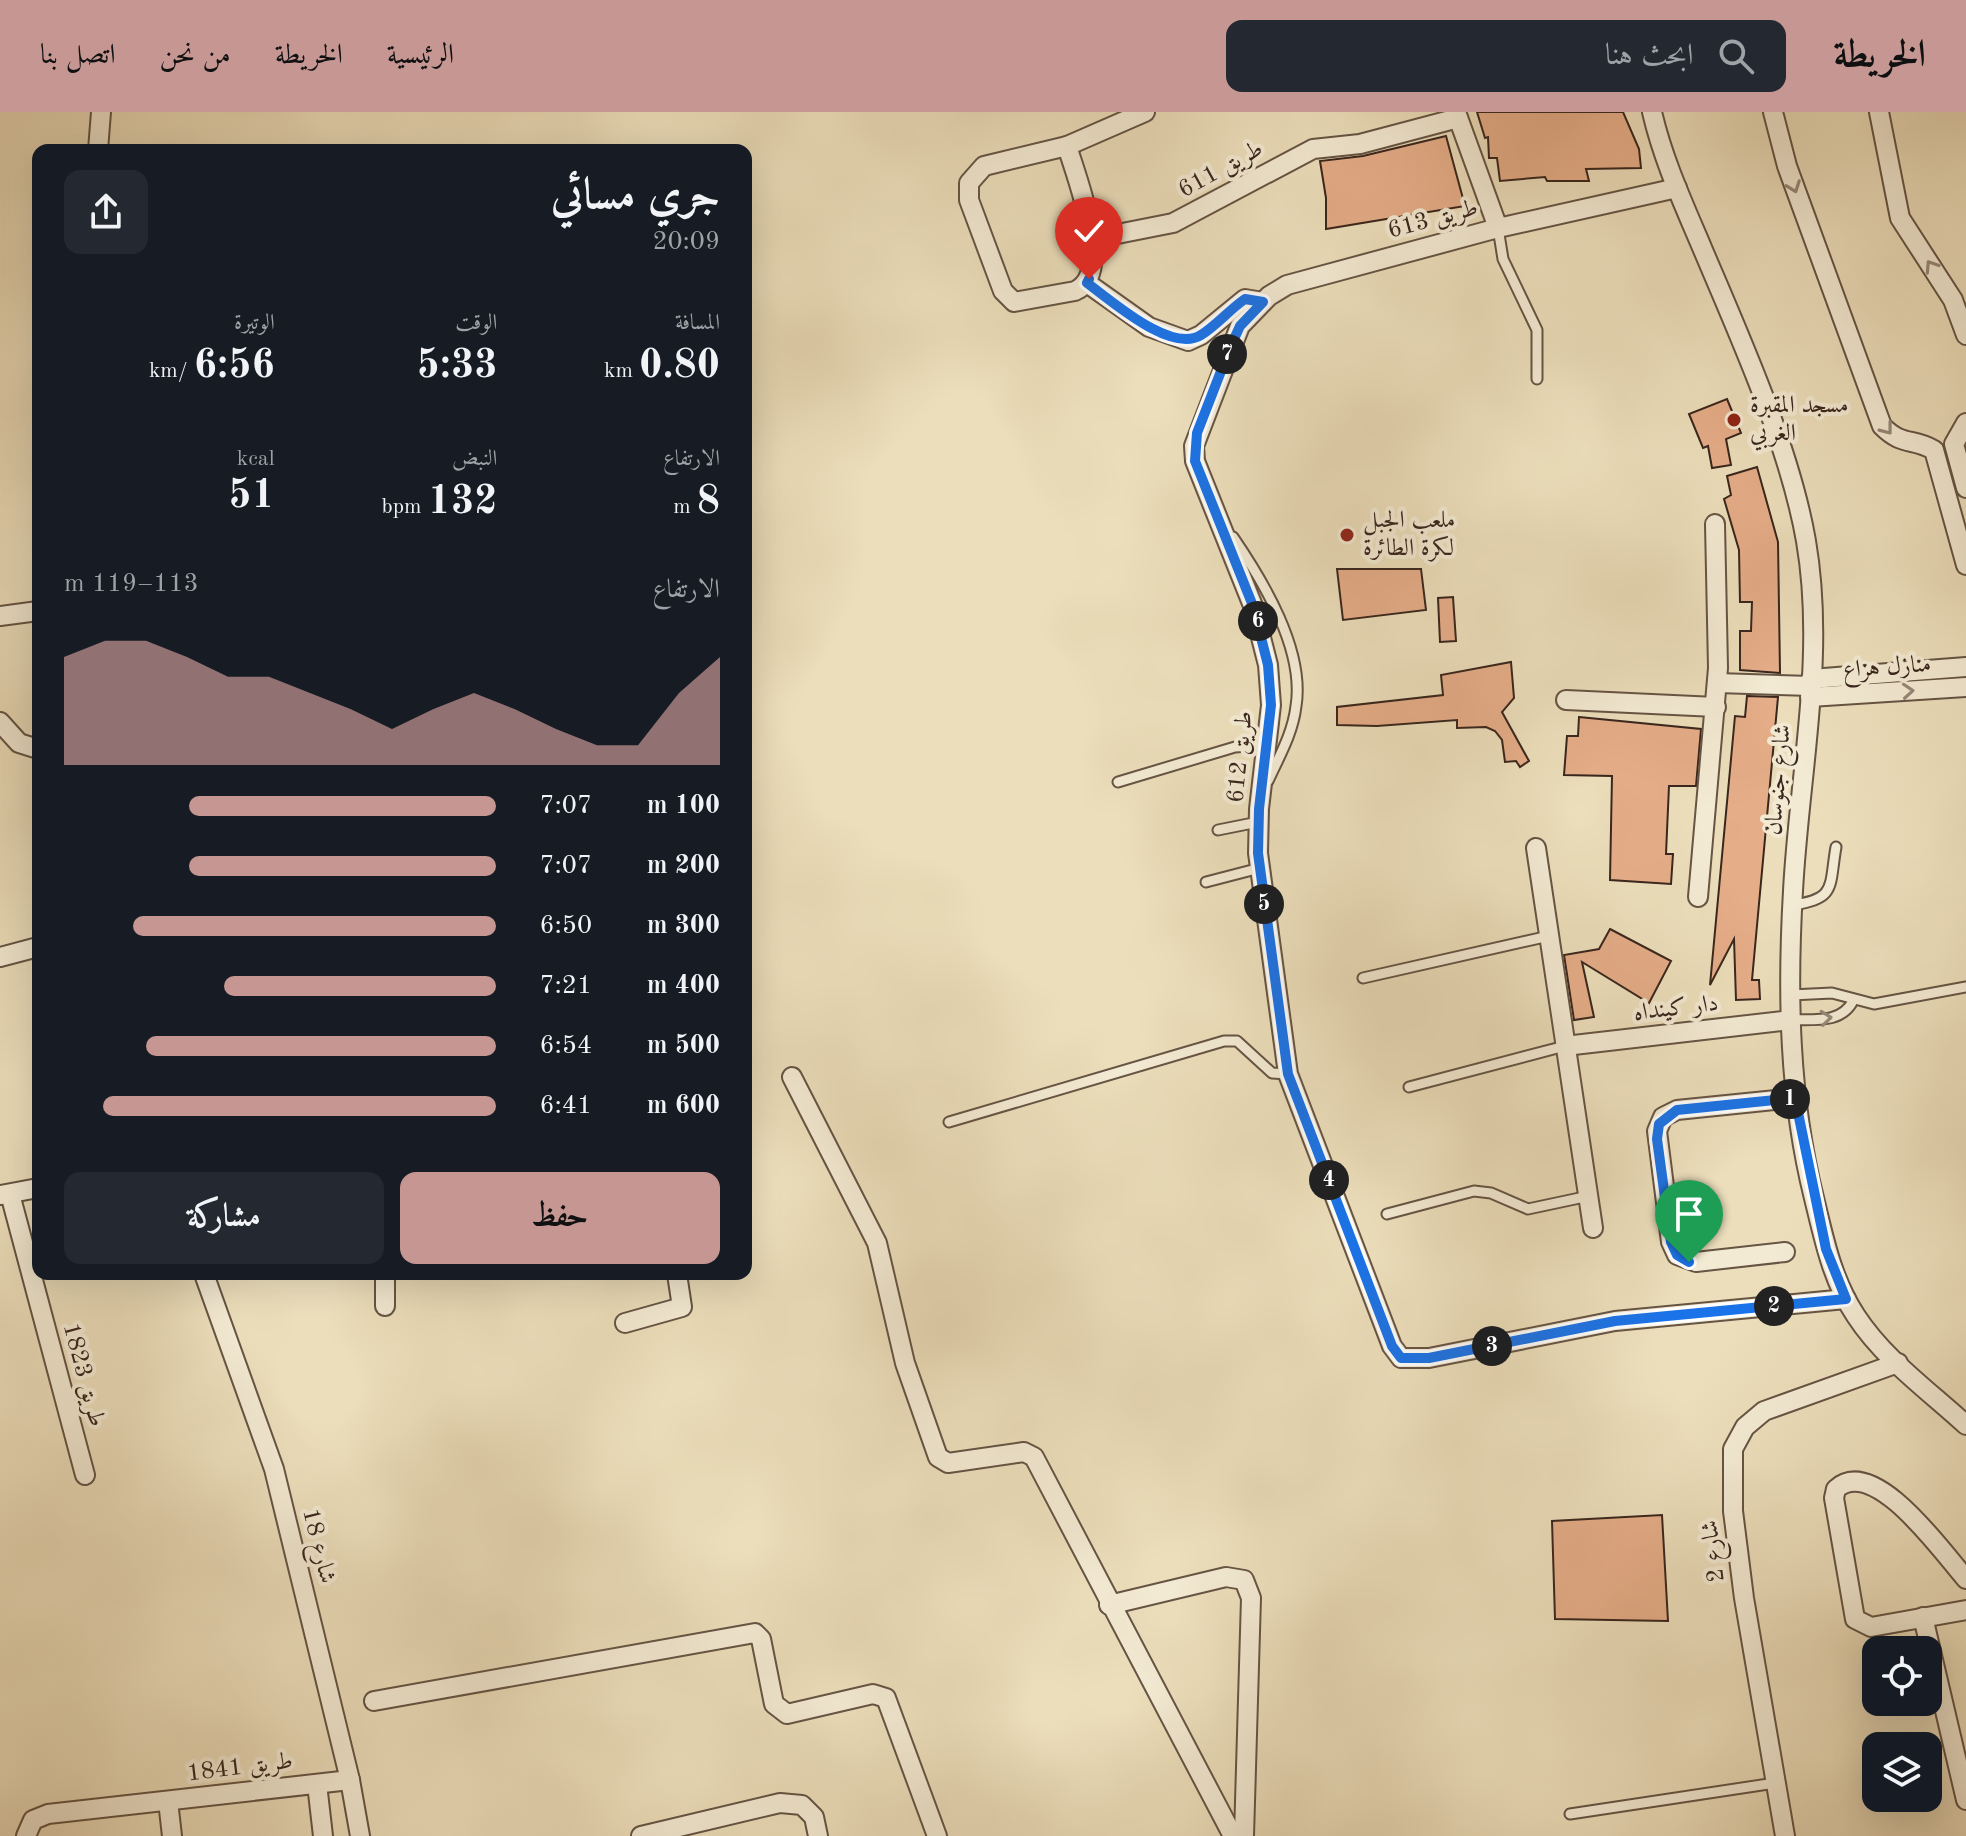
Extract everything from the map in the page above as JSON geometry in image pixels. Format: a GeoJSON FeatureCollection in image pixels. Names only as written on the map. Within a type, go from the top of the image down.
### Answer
{"type":"FeatureCollection","features":[{"type":"Feature","properties":{"kind":"street"},"geometry":{"type":"LineString","coordinates":[[98,144],[101,112]]}},
{"type":"Feature","properties":{"kind":"street"},"geometry":{"type":"LineString","coordinates":[[1067,146],[1092,239],[1092,270],[1087,283],[1075,291],[1024,302],[1009,299],[968,195],[971,178],[984,166],[1067,146],[1145,112]]}},
{"type":"Feature","properties":{"kind":"street","name":"شارع جنوسان"},"geometry":{"type":"LineString","coordinates":[[1652,112],[1677,188],[1736,326],[1798,506],[1811,583],[1811,687],[1793,905],[1791,1020],[1795,1098],[1826,1249],[1846,1299],[1869,1334],[1966,1425]]}},
{"type":"Feature","properties":{"kind":"street"},"geometry":{"type":"LineString","coordinates":[[1773,112],[1787,166],[1882,426],[1897,440],[1921,443],[1934,450],[1954,444],[1966,423]]}},
{"type":"Feature","properties":{"kind":"street"},"geometry":{"type":"LineString","coordinates":[[1879,112],[1900,218],[1953,300],[1966,335]]}},
{"type":"Feature","properties":{"kind":"street","name":"طريق 611"},"geometry":{"type":"LineString","coordinates":[[1092,239],[1147,230],[1186,217],[1304,152],[1360,144],[1457,115],[1498,228]]}},
{"type":"Feature","properties":{"kind":"street","name":"طريق 613"},"geometry":{"type":"LineString","coordinates":[[1230,348],[1240,326],[1263,302],[1307,277],[1498,228],[1677,188]]}},
{"type":"Feature","properties":{"kind":"street"},"geometry":{"type":"LineString","coordinates":[[1087,283],[1149,327],[1188,341],[1201,335],[1245,299],[1263,302]]}},
{"type":"Feature","properties":{"kind":"street","name":"طريق 612"},"geometry":{"type":"LineString","coordinates":[[1230,348],[1194,446],[1195,461],[1253,606],[1265,645],[1271,705],[1258,822],[1260,868],[1288,1074],[1392,1346],[1401,1358],[1429,1358],[1615,1321],[1846,1299]]}},
{"type":"Feature","properties":{"kind":"street"},"geometry":{"type":"LineString","coordinates":[[1954,444],[1966,488]]}},
{"type":"Feature","properties":{"kind":"street"},"geometry":{"type":"LineString","coordinates":[[1934,450],[1966,565]]}},
{"type":"Feature","properties":{"kind":"street"},"geometry":{"type":"LineString","coordinates":[[1698,897],[1716,707],[1715,524]]}},
{"type":"Feature","properties":{"kind":"street"},"geometry":{"type":"LineString","coordinates":[[0,616],[32,612]]}},
{"type":"Feature","properties":{"kind":"street","name":"منازل هزاع"},"geometry":{"type":"LineString","coordinates":[[1811,687],[1966,667]]}},
{"type":"Feature","properties":{"kind":"street"},"geometry":{"type":"LineString","coordinates":[[1717,683],[1811,687]]}},
{"type":"Feature","properties":{"kind":"street","name":"منازل هزاع"},"geometry":{"type":"LineString","coordinates":[[1811,687],[1966,687]]}},
{"type":"Feature","properties":{"kind":"street"},"geometry":{"type":"LineString","coordinates":[[1566,700],[1716,707]]}},
{"type":"Feature","properties":{"kind":"street"},"geometry":{"type":"LineString","coordinates":[[0,722],[19,743],[32,747]]}},
{"type":"Feature","properties":{"kind":"street"},"geometry":{"type":"LineString","coordinates":[[1536,848],[1593,1228]]}},
{"type":"Feature","properties":{"kind":"street"},"geometry":{"type":"LineString","coordinates":[[0,957],[32,949]]}},
{"type":"Feature","properties":{"kind":"street","name":"دار كينداه"},"geometry":{"type":"LineString","coordinates":[[1565,1046],[1791,1020]]}},
{"type":"Feature","properties":{"kind":"street"},"geometry":{"type":"LineString","coordinates":[[792,1077],[877,1243],[905,1363],[938,1457],[948,1463],[1024,1452],[1034,1457],[1233,1836]]}},
{"type":"Feature","properties":{"kind":"street"},"geometry":{"type":"LineString","coordinates":[[1785,1252],[1696,1262],[1677,1255],[1671,1242],[1657,1131],[1663,1117],[1677,1110],[1795,1098]]}},
{"type":"Feature","properties":{"kind":"street"},"geometry":{"type":"LineString","coordinates":[[5,1194],[32,1189]]}},
{"type":"Feature","properties":{"kind":"street","name":"طريق 1823"},"geometry":{"type":"LineString","coordinates":[[5,1194],[85,1475]]}},
{"type":"Feature","properties":{"kind":"street","name":"شارع 18"},"geometry":{"type":"LineString","coordinates":[[206,1280],[274,1469],[350,1780],[360,1836]]}},
{"type":"Feature","properties":{"kind":"street"},"geometry":{"type":"LineString","coordinates":[[385,1280],[385,1306]]}},
{"type":"Feature","properties":{"kind":"street"},"geometry":{"type":"LineString","coordinates":[[625,1323],[682,1307],[678,1280]]}},
{"type":"Feature","properties":{"kind":"street","name":"شارع 2"},"geometry":{"type":"LineString","coordinates":[[1785,1836],[1738,1555],[1733,1511],[1733,1449],[1745,1427],[1764,1411],[1898,1363]]}},
{"type":"Feature","properties":{"kind":"street"},"geometry":{"type":"LineString","coordinates":[[1966,1579],[1887,1493],[1864,1482],[1839,1485],[1834,1498],[1855,1619],[1871,1627],[1966,1610]]}},
{"type":"Feature","properties":{"kind":"street"},"geometry":{"type":"LineString","coordinates":[[1109,1605],[1226,1577],[1244,1580],[1251,1598],[1244,1836]]}},
{"type":"Feature","properties":{"kind":"street"},"geometry":{"type":"LineString","coordinates":[[1923,1617],[1966,1800]]}},
{"type":"Feature","properties":{"kind":"street"},"geometry":{"type":"LineString","coordinates":[[374,1701],[755,1633],[761,1639],[774,1704],[779,1711],[787,1714],[873,1694],[886,1698],[937,1836]]}},
{"type":"Feature","properties":{"kind":"street","name":"طريق 1841"},"geometry":{"type":"LineString","coordinates":[[26,1836],[28,1826],[40,1816],[350,1780]]}},
{"type":"Feature","properties":{"kind":"street","name":"طريق 1841"},"geometry":{"type":"LineString","coordinates":[[317,1784],[323,1836]]}},
{"type":"Feature","properties":{"kind":"street","name":"طريق 1841"},"geometry":{"type":"LineString","coordinates":[[168,1801],[172,1836]]}},
{"type":"Feature","properties":{"kind":"street"},"geometry":{"type":"LineString","coordinates":[[641,1836],[780,1803],[802,1805],[814,1817],[818,1836]]}},
{"type":"Feature","properties":{"kind":"lane"},"geometry":{"type":"LineString","coordinates":[[1498,228],[1503,259],[1537,330],[1537,379]]}},
{"type":"Feature","properties":{"kind":"lane"},"geometry":{"type":"LineString","coordinates":[[1214,511],[1264,582],[1292,655],[1297,704],[1288,739],[1260,797]]}},
{"type":"Feature","properties":{"kind":"lane"},"geometry":{"type":"LineString","coordinates":[[1118,782],[1243,745],[1267,745]]}},
{"type":"Feature","properties":{"kind":"lane"},"geometry":{"type":"LineString","coordinates":[[1218,830],[1258,822]]}},
{"type":"Feature","properties":{"kind":"lane"},"geometry":{"type":"LineString","coordinates":[[1793,905],[1818,901],[1826,895],[1836,847]]}},
{"type":"Feature","properties":{"kind":"lane"},"geometry":{"type":"LineString","coordinates":[[1206,882],[1260,868]]}},
{"type":"Feature","properties":{"kind":"lane"},"geometry":{"type":"LineString","coordinates":[[1363,978],[1549,936]]}},
{"type":"Feature","properties":{"kind":"lane"},"geometry":{"type":"LineString","coordinates":[[1791,995],[1832,993],[1853,1001],[1882,1004],[1966,987]]}},
{"type":"Feature","properties":{"kind":"lane"},"geometry":{"type":"LineString","coordinates":[[1791,1020],[1836,1017],[1847,1011],[1853,1001]]}},
{"type":"Feature","properties":{"kind":"lane"},"geometry":{"type":"LineString","coordinates":[[949,1122],[1224,1041],[1237,1041],[1272,1073],[1288,1074]]}},
{"type":"Feature","properties":{"kind":"lane"},"geometry":{"type":"LineString","coordinates":[[1409,1087],[1565,1046]]}},
{"type":"Feature","properties":{"kind":"lane"},"geometry":{"type":"LineString","coordinates":[[1387,1214],[1474,1191],[1491,1193],[1528,1209],[1589,1196]]}},
{"type":"Feature","properties":{"kind":"lane"},"geometry":{"type":"LineString","coordinates":[[1570,1814],[1775,1783]]}},
{"type":"Feature","properties":{"kind":"building"},"geometry":{"type":"Polygon","coordinates":[[[1477,112],[1623,112],[1639,149],[1641,168],[1586,169],[1589,181],[1547,181],[1545,177],[1500,181],[1497,158],[1489,158],[1488,137],[1485,138],[1477,112]]]}},
{"type":"Feature","properties":{"kind":"building"},"geometry":{"type":"Polygon","coordinates":[[[1446,136],[1465,206],[1326,229],[1326,198],[1320,161],[1363,156],[1446,136]]]}},
{"type":"Feature","properties":{"kind":"building"},"geometry":{"type":"Polygon","coordinates":[[[1727,399],[1741,433],[1726,439],[1731,465],[1712,468],[1708,446],[1703,448],[1689,414],[1727,399]]]}},
{"type":"Feature","properties":{"kind":"building"},"geometry":{"type":"Polygon","coordinates":[[[1757,467],[1778,542],[1780,673],[1740,670],[1740,631],[1751,631],[1752,602],[1740,602],[1739,550],[1724,499],[1731,495],[1727,476],[1757,467]]]}},
{"type":"Feature","properties":{"kind":"building"},"geometry":{"type":"Polygon","coordinates":[[[1337,569],[1421,569],[1426,610],[1343,620],[1337,569]]]}},
{"type":"Feature","properties":{"kind":"building"},"geometry":{"type":"Polygon","coordinates":[[[1453,597],[1456,641],[1440,642],[1438,598],[1453,597]]]}},
{"type":"Feature","properties":{"kind":"building"},"geometry":{"type":"Polygon","coordinates":[[[1511,662],[1514,698],[1502,712],[1529,761],[1520,767],[1516,761],[1505,762],[1502,740],[1495,731],[1486,727],[1457,728],[1457,720],[1377,726],[1337,725],[1337,707],[1443,695],[1441,675],[1511,662]]]}},
{"type":"Feature","properties":{"kind":"building"},"geometry":{"type":"Polygon","coordinates":[[[1747,696],[1778,697],[1752,980],[1759,980],[1760,999],[1736,1000],[1734,939],[1710,985],[1735,716],[1745,717],[1747,696]]]}},
{"type":"Feature","properties":{"kind":"building"},"geometry":{"type":"Polygon","coordinates":[[[1579,717],[1701,729],[1696,786],[1669,786],[1666,854],[1673,854],[1671,884],[1610,880],[1612,776],[1564,775],[1567,736],[1578,736],[1579,717]]]}},
{"type":"Feature","properties":{"kind":"building"},"geometry":{"type":"Polygon","coordinates":[[[1610,929],[1671,961],[1649,1003],[1582,962],[1594,1017],[1574,1020],[1564,955],[1599,949],[1610,929]]]}},
{"type":"Feature","properties":{"kind":"building"},"geometry":{"type":"Polygon","coordinates":[[[1662,1515],[1668,1621],[1555,1619],[1552,1521],[1662,1515]]]}},
{"type":"Feature","properties":{"kind":"place","name":"مسجد المقبرة الغربي"},"geometry":{"type":"Point","coordinates":[1734,420]}},
{"type":"Feature","properties":{"kind":"place","name":"ملعب الجبل لكرة الطائرة"},"geometry":{"type":"Point","coordinates":[1347,535]}},
{"type":"Feature","properties":{"kind":"route"},"geometry":{"type":"LineString","coordinates":[[1089,279],[1087,283],[1149,327],[1188,341],[1201,335],[1245,299],[1263,302],[1240,326],[1230,348],[1197,433],[1195,461],[1253,606],[1265,645],[1271,705],[1259,809],[1258,853],[1288,1074],[1392,1346],[1401,1358],[1429,1358],[1615,1321],[1846,1299],[1826,1249],[1806,1165],[1795,1098],[1677,1110],[1663,1117],[1657,1139],[1671,1242],[1677,1255],[1689,1262]]}}]}
